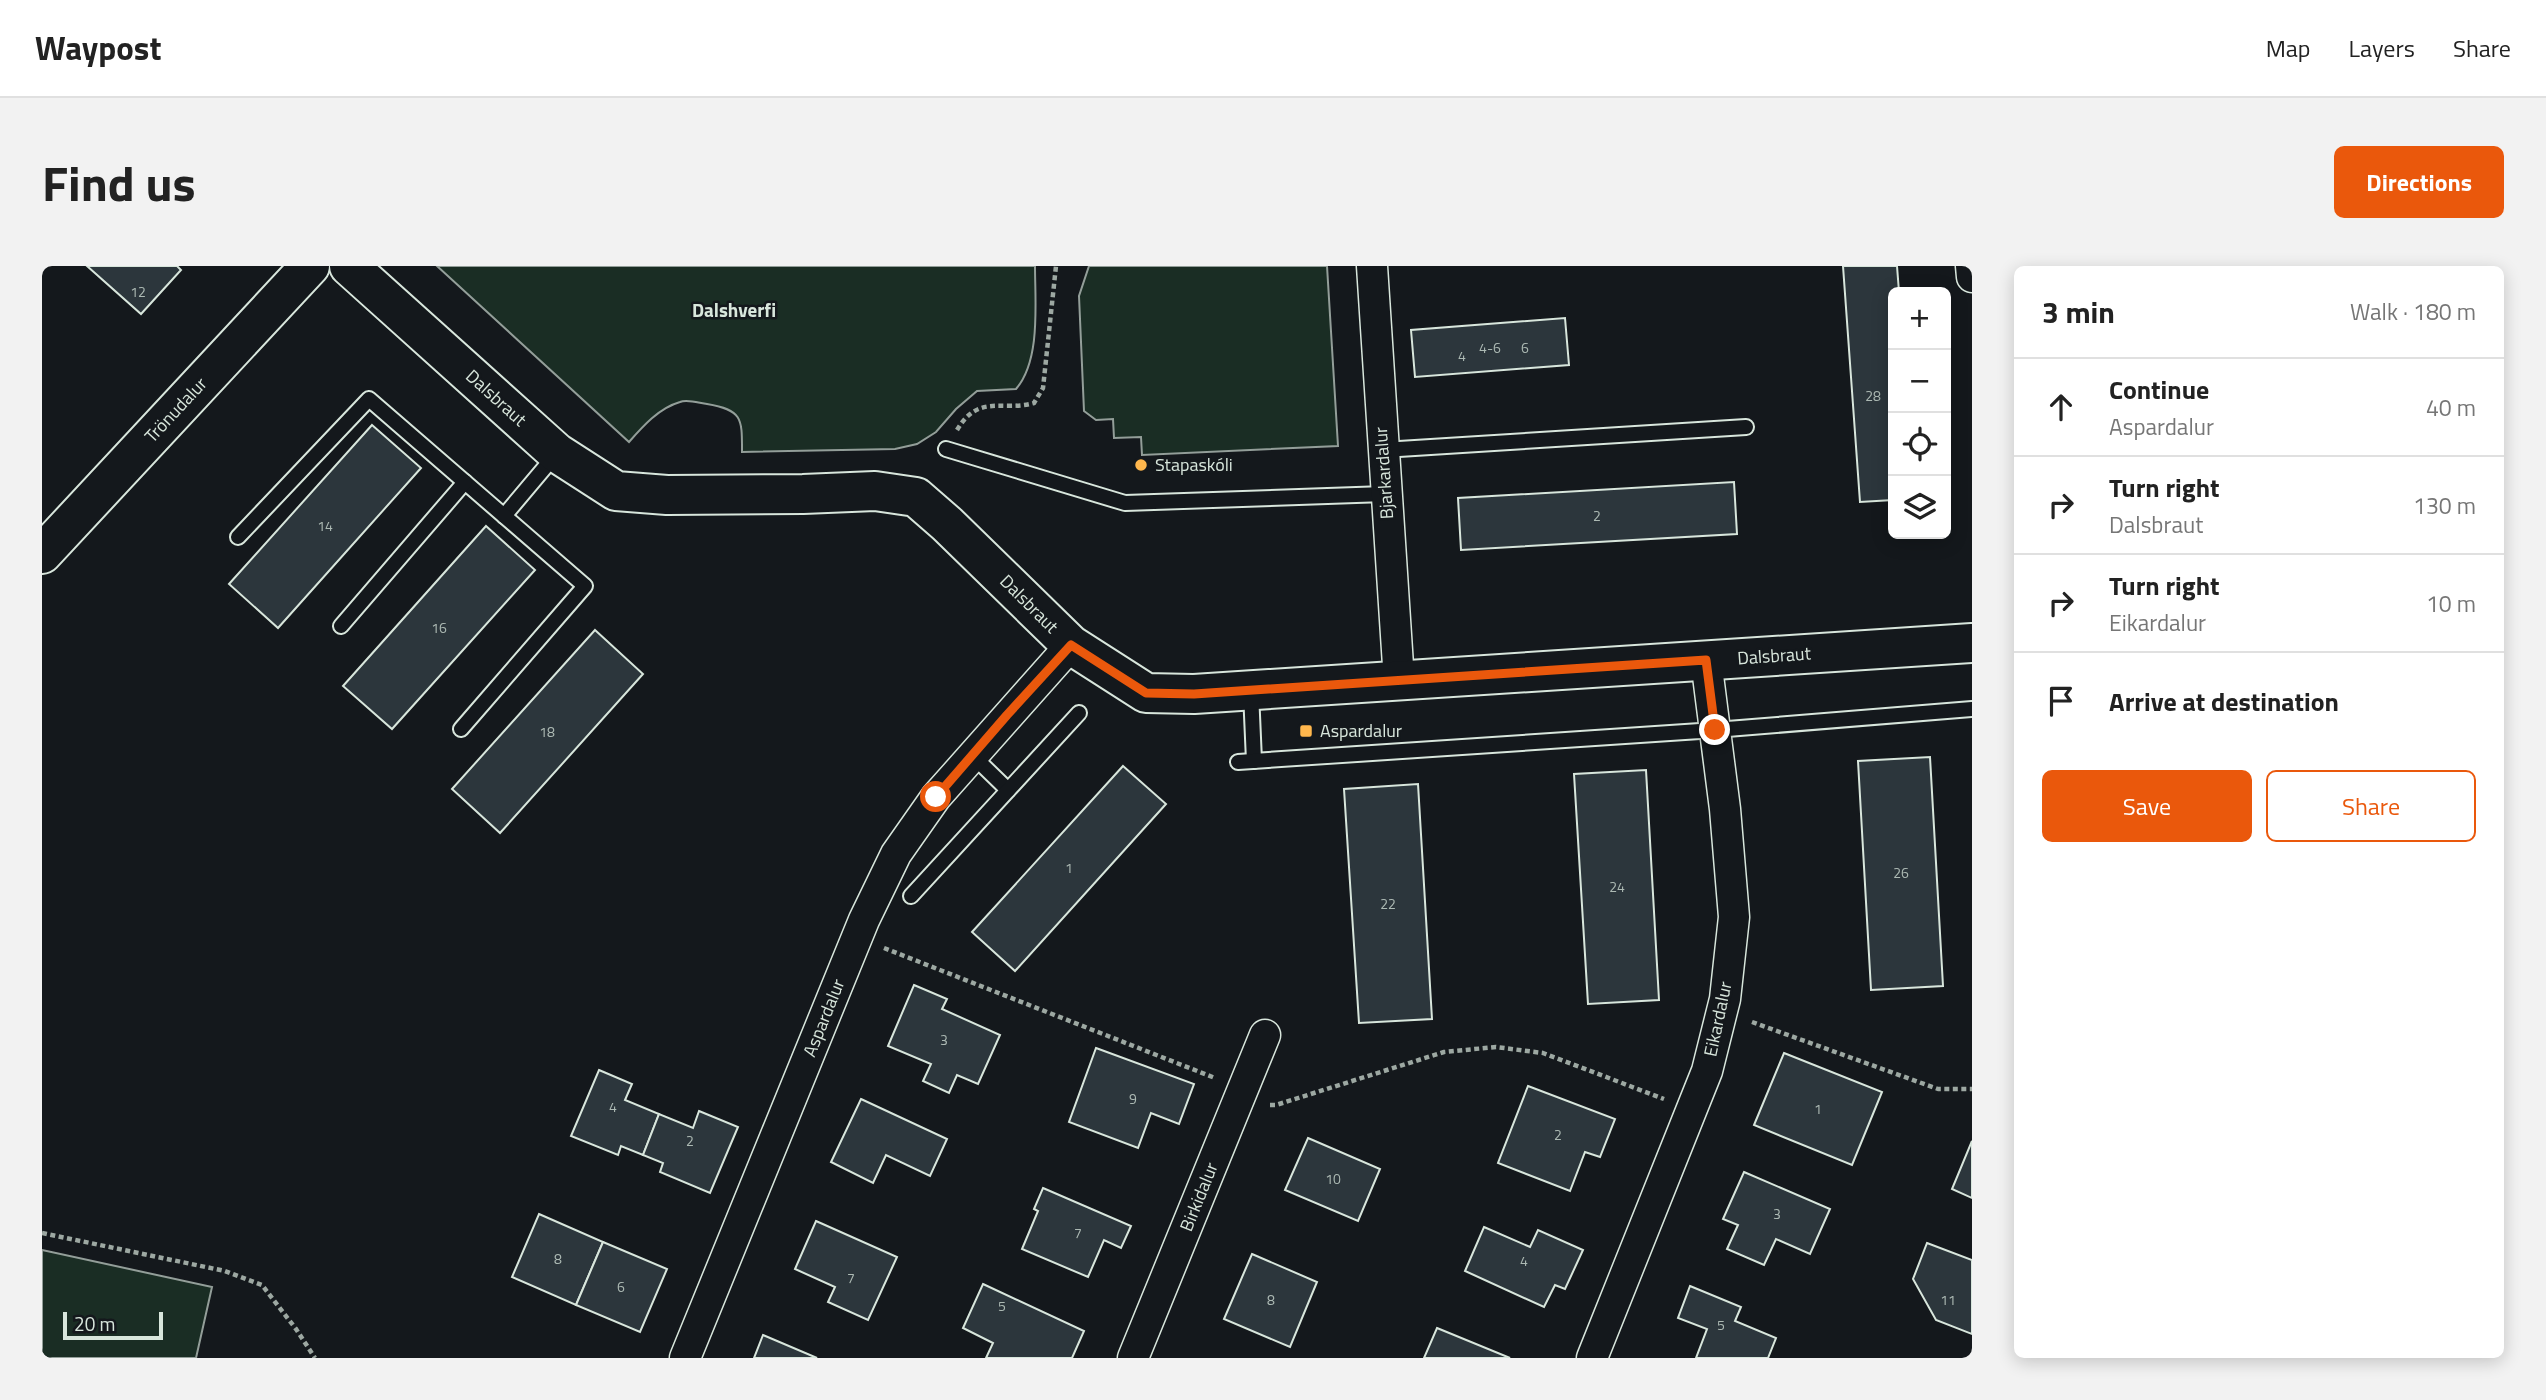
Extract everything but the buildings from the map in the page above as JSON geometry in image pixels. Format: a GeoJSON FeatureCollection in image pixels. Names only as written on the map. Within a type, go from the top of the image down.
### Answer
{"type":"FeatureCollection","features":[{"type":"Feature","properties":{"kind":"street","name":"Trönudalur"},"geometry":{"type":"LineString","coordinates":[[42,554],[310,266]]}},
{"type":"Feature","properties":{"kind":"street","name":"Dalsbraut"},"geometry":{"type":"LineString","coordinates":[[349,266],[557,453],[616,491],[667,495],[875,491],[916,497],[1071,645],[1146,693],[1251,691],[1972,643]]}},
{"type":"Feature","properties":{"kind":"street","name":"Bjarkardalur"},"geometry":{"type":"LineString","coordinates":[[1372,266],[1399,681]]}},
{"type":"Feature","properties":{"kind":"street"},"geometry":{"type":"LineString","coordinates":[[1971,266],[1972,277]]}},
{"type":"Feature","properties":{"kind":"street","name":"Aspardalur"},"geometry":{"type":"LineString","coordinates":[[685,1358],[857,938],[896,854],[936,797],[1071,645]]}},
{"type":"Feature","properties":{"kind":"street","name":"Eikardalur"},"geometry":{"type":"LineString","coordinates":[[1592,1358],[1707,1071],[1722,1011],[1734,917],[1725,809],[1706,660]]}},
{"type":"Feature","properties":{"kind":"street","name":"Birkidalur"},"geometry":{"type":"LineString","coordinates":[[1133,1358],[1265,1035]]}},
{"type":"Feature","properties":{"kind":"lane"},"geometry":{"type":"LineString","coordinates":[[239,537],[369,400],[465,482],[585,586],[461,729]]}},
{"type":"Feature","properties":{"kind":"lane"},"geometry":{"type":"LineString","coordinates":[[1382,450],[1746,426]]}},
{"type":"Feature","properties":{"kind":"lane"},"geometry":{"type":"LineString","coordinates":[[946,449],[1125,503],[1385,494]]}},
{"type":"Feature","properties":{"kind":"lane"},"geometry":{"type":"LineString","coordinates":[[504,516],[557,453]]}},
{"type":"Feature","properties":{"kind":"lane"},"geometry":{"type":"LineString","coordinates":[[341,626],[465,482]]}},
{"type":"Feature","properties":{"kind":"lane"},"geometry":{"type":"LineString","coordinates":[[1251,691],[1254,761]]}},
{"type":"Feature","properties":{"kind":"lane"},"geometry":{"type":"LineString","coordinates":[[1238,762],[1715,730],[1972,709]]}},
{"type":"Feature","properties":{"kind":"lane"},"geometry":{"type":"LineString","coordinates":[[911,896],[1079,713]]}},
{"type":"Feature","properties":{"kind":"lane"},"geometry":{"type":"LineString","coordinates":[[972,755],[1008,790]]}},
{"type":"Feature","properties":{"kind":"path"},"geometry":{"type":"LineString","coordinates":[[946,449],[961,423],[973,411],[998,404],[1020,407],[1034,403],[1043,388],[1056,266]]}},
{"type":"Feature","properties":{"kind":"path"},"geometry":{"type":"LineString","coordinates":[[857,938],[1241,1095],[1276,1105],[1444,1052],[1496,1047],[1543,1053],[1691,1109]]}},
{"type":"Feature","properties":{"kind":"path"},"geometry":{"type":"LineString","coordinates":[[1722,1011],[1938,1089],[1972,1089]]}},
{"type":"Feature","properties":{"kind":"path"},"geometry":{"type":"LineString","coordinates":[[42,1233],[225,1271],[261,1285],[315,1358]]}},
{"type":"Feature","properties":{"kind":"green space"},"geometry":{"type":"Polygon","coordinates":[[[437,266],[1035,266],[1036,314],[1033,347],[1030,363],[1016,389],[977,391],[956,409],[936,432],[917,444],[895,449],[742,452],[742,431],[734,413],[719,406],[686,401],[658,413],[629,442],[437,266]]]}},
{"type":"Feature","properties":{"kind":"green space"},"geometry":{"type":"Polygon","coordinates":[[[1089,266],[1327,266],[1338,446],[1142,455],[1141,437],[1114,438],[1113,419],[1096,420],[1084,411],[1079,296],[1089,266]]]}},
{"type":"Feature","properties":{"kind":"green space"},"geometry":{"type":"Polygon","coordinates":[[[42,1250],[212,1287],[196,1358],[42,1358],[42,1250]]]}},
{"type":"Feature","properties":{"kind":"place","name":"Stapaskóli"},"geometry":{"type":"Point","coordinates":[1141,465]}},
{"type":"Feature","properties":{"kind":"place","name":"Aspardalur"},"geometry":{"type":"Point","coordinates":[1306,731]}},
{"type":"Feature","properties":{"kind":"district","name":"Dalshverfi"},"geometry":{"type":"Point","coordinates":[734,310]}},
{"type":"Feature","properties":{"kind":"route"},"geometry":{"type":"LineString","coordinates":[[936,797],[1071,645],[1146,693],[1194,694],[1706,660],[1715,730]]}}]}
